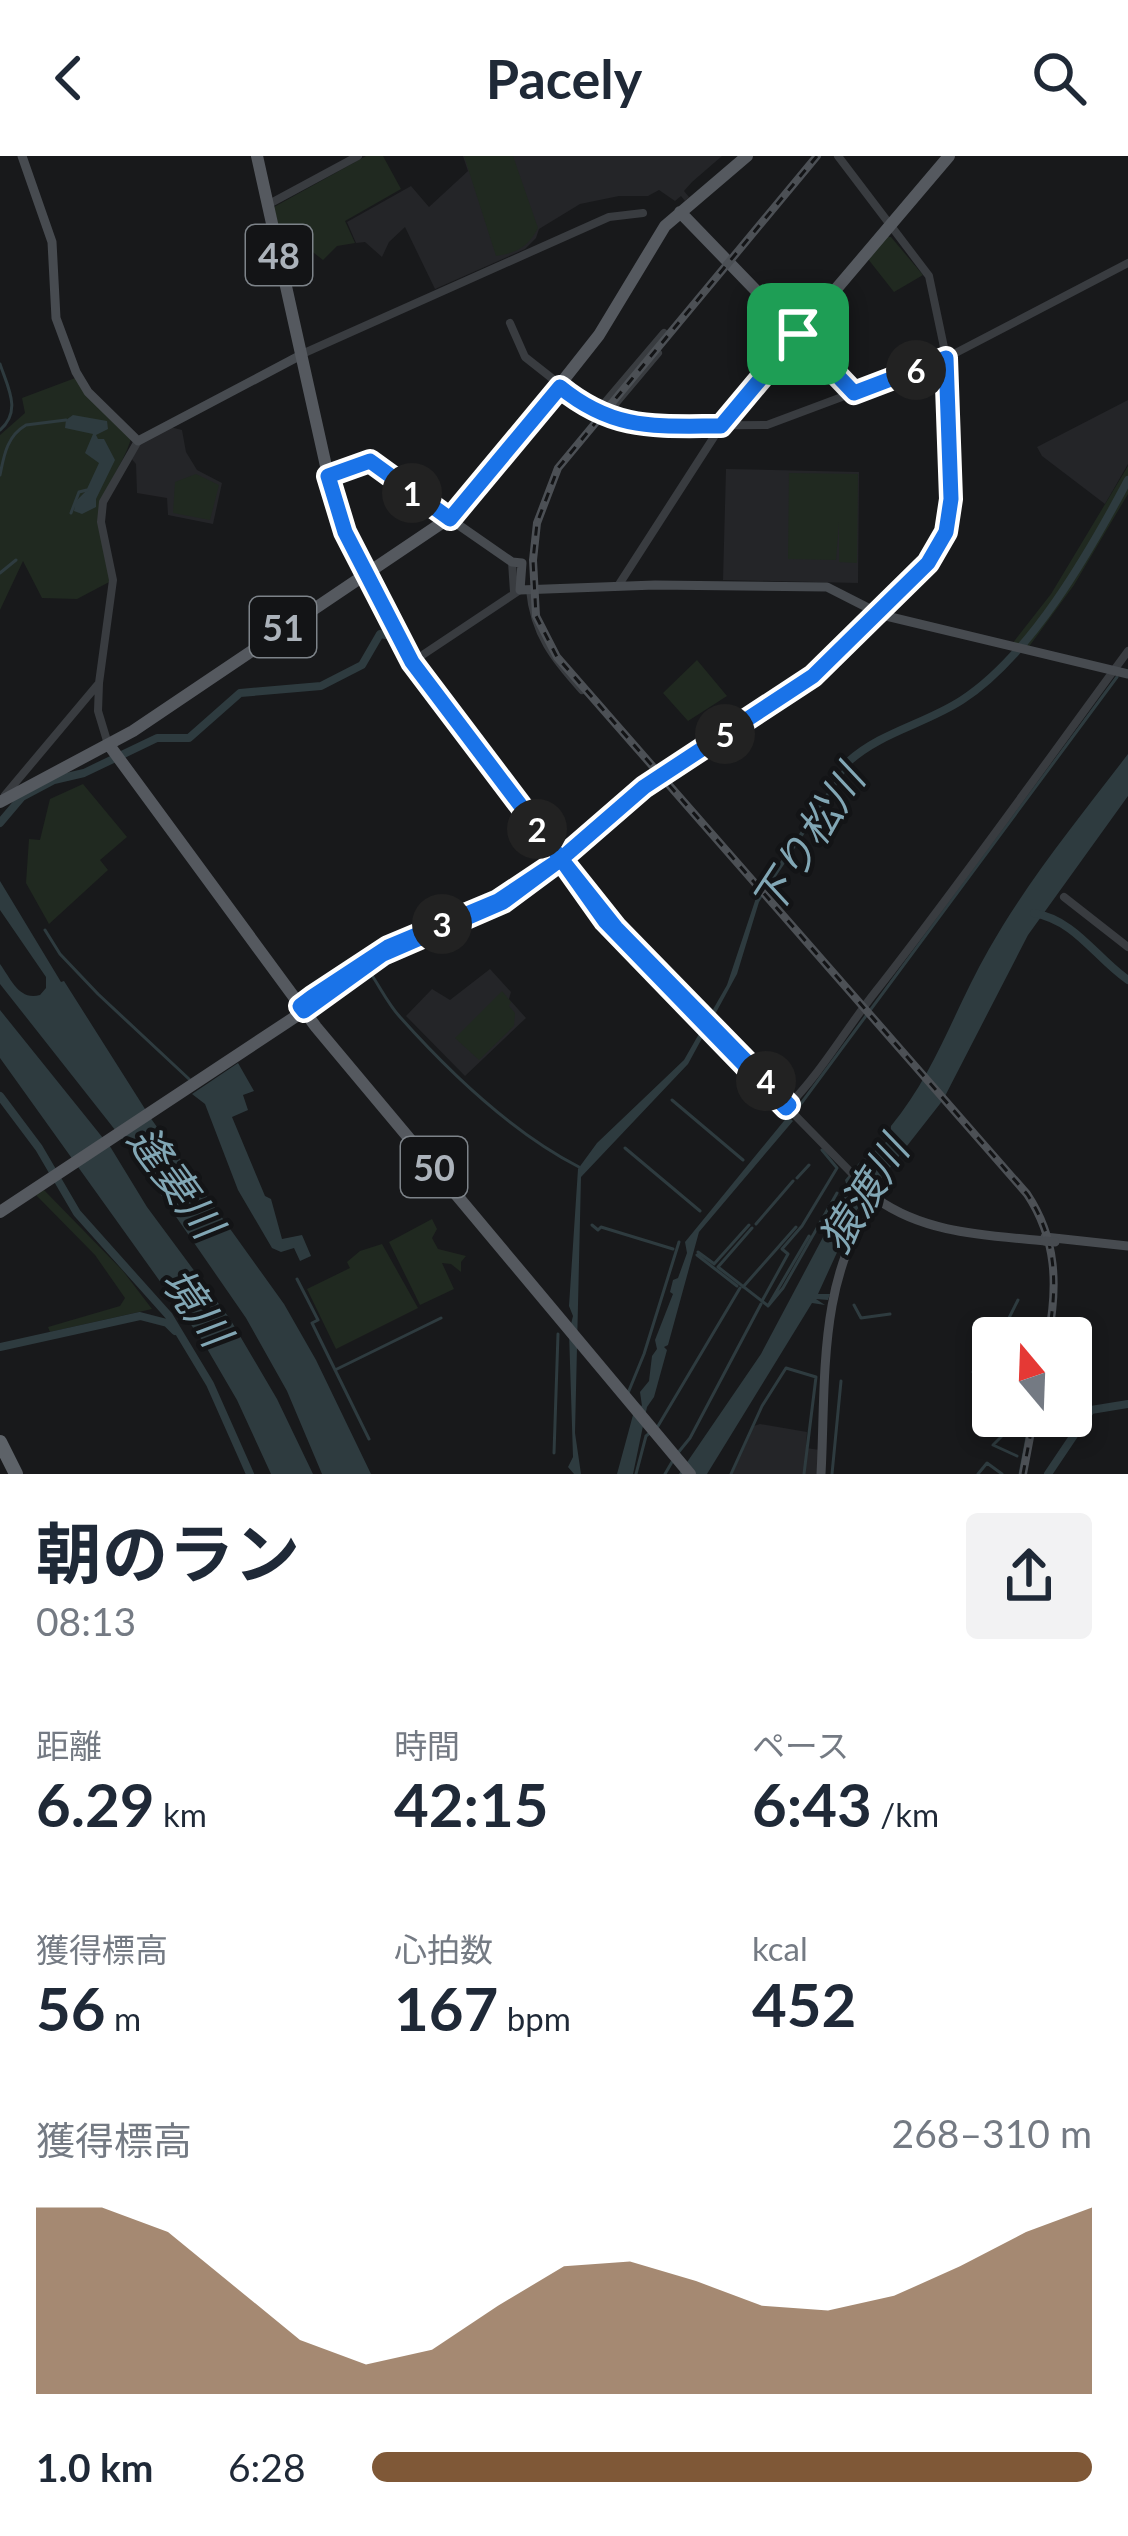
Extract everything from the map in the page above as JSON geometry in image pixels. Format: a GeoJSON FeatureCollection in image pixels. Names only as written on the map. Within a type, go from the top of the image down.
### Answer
{"type":"FeatureCollection","features":[{"type":"Feature","properties":{"kind":"highway"},"geometry":{"type":"LineString","coordinates":[[0,1442],[16,1474]]}},
{"type":"Feature","properties":{"kind":"main road"},"geometry":{"type":"LineString","coordinates":[[22,156],[52,242],[56,318],[76,372],[88,392],[138,441],[301,355]]}},
{"type":"Feature","properties":{"kind":"main road","name":"48"},"geometry":{"type":"LineString","coordinates":[[257,156],[328,476],[345,532],[366,572]]}},
{"type":"Feature","properties":{"kind":"main road"},"geometry":{"type":"LineString","coordinates":[[366,572],[450,519],[599,335],[657,236],[747,156]]}},
{"type":"Feature","properties":{"kind":"main road"},"geometry":{"type":"LineString","coordinates":[[680,212],[798,334],[949,156]]}},
{"type":"Feature","properties":{"kind":"main road"},"geometry":{"type":"LineString","coordinates":[[450,519],[512,562],[522,563],[521,591],[619,586],[827,587],[844,592],[876,614],[1128,674]]}},
{"type":"Feature","properties":{"kind":"main road","name":"51"},"geometry":{"type":"LineString","coordinates":[[113,751],[366,572]]}},
{"type":"Feature","properties":{"kind":"main road"},"geometry":{"type":"LineString","coordinates":[[0,801],[113,751]]}},
{"type":"Feature","properties":{"kind":"main road","name":"50"},"geometry":{"type":"LineString","coordinates":[[113,751],[302,1008],[680,1463]]}},
{"type":"Feature","properties":{"kind":"main road"},"geometry":{"type":"LineString","coordinates":[[7,1205],[302,1008]]}},
{"type":"Feature","properties":{"kind":"main road"},"geometry":{"type":"LineString","coordinates":[[878,1196],[907,1216],[944,1229],[1128,1248]]}},
{"type":"Feature","properties":{"kind":"main road"},"geometry":{"type":"LineString","coordinates":[[878,1196],[940,1223],[1128,1248]]}},
{"type":"Feature","properties":{"kind":"main road"},"geometry":{"type":"LineString","coordinates":[[821,1474],[832,1306],[846,1251],[878,1196]]}},
{"type":"Feature","properties":{"kind":"street"},"geometry":{"type":"LineString","coordinates":[[268,205],[358,156]]}},
{"type":"Feature","properties":{"kind":"street"},"geometry":{"type":"LineString","coordinates":[[302,1008],[383,954],[503,902],[644,787],[813,676],[928,563],[946,532],[951,499],[946,358],[929,276],[838,156]]}},
{"type":"Feature","properties":{"kind":"street"},"geometry":{"type":"LineString","coordinates":[[301,355],[609,217],[643,213]]}},
{"type":"Feature","properties":{"kind":"street"},"geometry":{"type":"LineString","coordinates":[[510,323],[525,357],[601,414],[642,426],[776,423],[946,358],[1128,262]]}},
{"type":"Feature","properties":{"kind":"street"},"geometry":{"type":"LineString","coordinates":[[601,414],[664,333]]}},
{"type":"Feature","properties":{"kind":"street"},"geometry":{"type":"LineString","coordinates":[[619,586],[721,426],[798,334],[854,393]]}},
{"type":"Feature","properties":{"kind":"street"},"geometry":{"type":"LineString","coordinates":[[601,414],[658,353]]}},
{"type":"Feature","properties":{"kind":"street"},"geometry":{"type":"LineString","coordinates":[[113,751],[98,711],[113,580],[101,522],[103,502],[138,441]]}},
{"type":"Feature","properties":{"kind":"street"},"geometry":{"type":"LineString","coordinates":[[328,476],[370,461],[450,519]]}},
{"type":"Feature","properties":{"kind":"street"},"geometry":{"type":"LineString","coordinates":[[366,572],[412,662],[605,921],[878,1196]]}},
{"type":"Feature","properties":{"kind":"street"},"geometry":{"type":"LineString","coordinates":[[412,662],[521,591],[545,646],[583,691]]}},
{"type":"Feature","properties":{"kind":"street"},"geometry":{"type":"LineString","coordinates":[[792,1111],[1128,651]]}},
{"type":"Feature","properties":{"kind":"street"},"geometry":{"type":"LineString","coordinates":[[0,801],[99,683]]}},
{"type":"Feature","properties":{"kind":"street"},"geometry":{"type":"LineString","coordinates":[[1064,897],[1128,947]]}},
{"type":"Feature","properties":{"kind":"shaded area"},"geometry":{"type":"Polygon","coordinates":[[[366,156],[383,156],[401,189],[345,221],[355,243],[337,246],[323,260],[278,225],[274,207],[366,156]]]}},
{"type":"Feature","properties":{"kind":"shaded area"},"geometry":{"type":"Polygon","coordinates":[[[463,156],[722,156],[684,191],[689,197],[685,201],[681,196],[675,201],[659,190],[648,196],[580,204],[539,229],[525,249],[435,289],[405,227],[382,257],[365,242],[356,243],[347,222],[411,186],[429,207],[468,171],[463,156]]]}},
{"type":"Feature","properties":{"kind":"shaded area"},"geometry":{"type":"Polygon","coordinates":[[[464,156],[513,156],[538,228],[522,248],[496,256],[464,156]]]}},
{"type":"Feature","properties":{"kind":"shaded area"},"geometry":{"type":"Polygon","coordinates":[[[886,237],[923,275],[894,292],[868,259],[886,237]]]}},
{"type":"Feature","properties":{"kind":"shaded area"},"geometry":{"type":"Polygon","coordinates":[[[78,377],[132,435],[102,512],[113,580],[77,599],[42,598],[23,561],[0,610],[0,435],[25,413],[22,398],[78,377]]]}},
{"type":"Feature","properties":{"kind":"shaded area"},"geometry":{"type":"Polygon","coordinates":[[[1128,400],[1128,464],[1105,504],[1042,456],[1037,447],[1128,400]]]}},
{"type":"Feature","properties":{"kind":"shaded area"},"geometry":{"type":"Polygon","coordinates":[[[170,427],[182,430],[186,452],[197,470],[222,483],[213,524],[168,515],[167,498],[137,493],[136,464],[129,456],[145,440],[170,427]]]}},
{"type":"Feature","properties":{"kind":"shaded area"},"geometry":{"type":"Polygon","coordinates":[[[1128,466],[1128,494],[1074,585],[1028,648],[1012,644],[1051,594],[1128,466]]]}},
{"type":"Feature","properties":{"kind":"shaded area"},"geometry":{"type":"Polygon","coordinates":[[[726,469],[859,472],[858,583],[723,580],[726,469]]]}},
{"type":"Feature","properties":{"kind":"shaded area"},"geometry":{"type":"Polygon","coordinates":[[[789,473],[858,474],[857,563],[839,562],[839,522],[836,560],[788,559],[789,473]]]}},
{"type":"Feature","properties":{"kind":"shaded area"},"geometry":{"type":"Polygon","coordinates":[[[196,474],[219,485],[210,520],[173,513],[175,482],[196,474]]]}},
{"type":"Feature","properties":{"kind":"shaded area"},"geometry":{"type":"Polygon","coordinates":[[[697,660],[727,696],[688,721],[663,693],[697,660]]]}},
{"type":"Feature","properties":{"kind":"shaded area"},"geometry":{"type":"Polygon","coordinates":[[[83,784],[127,837],[100,860],[108,870],[49,924],[26,883],[29,839],[40,840],[50,799],[83,784]]]}},
{"type":"Feature","properties":{"kind":"shaded area"},"geometry":{"type":"Polygon","coordinates":[[[490,969],[526,1018],[465,1076],[406,1016],[432,989],[450,1000],[490,969]]]}},
{"type":"Feature","properties":{"kind":"shaded area"},"geometry":{"type":"Polygon","coordinates":[[[502,991],[515,1013],[514,1026],[479,1060],[455,1038],[502,991]]]}},
{"type":"Feature","properties":{"kind":"shaded area"},"geometry":{"type":"Polygon","coordinates":[[[44,1190],[123,1271],[152,1309],[50,1332],[48,1327],[120,1306],[125,1298],[95,1255],[36,1195],[44,1190]]]}},
{"type":"Feature","properties":{"kind":"shaded area"},"geometry":{"type":"Polygon","coordinates":[[[432,1219],[437,1229],[432,1238],[438,1249],[466,1256],[461,1272],[442,1263],[454,1289],[420,1305],[389,1242],[432,1219]]]}},
{"type":"Feature","properties":{"kind":"shaded area"},"geometry":{"type":"Polygon","coordinates":[[[382,1244],[418,1308],[336,1349],[307,1289],[350,1268],[347,1262],[360,1251],[382,1244]]]}},
{"type":"Feature","properties":{"kind":"shaded area"},"geometry":{"type":"Polygon","coordinates":[[[754,1426],[807,1432],[806,1448],[820,1450],[818,1474],[732,1474],[754,1426]]]}},
{"type":"Feature","properties":{"kind":"water"},"geometry":{"type":"Polygon","coordinates":[[[73,415],[107,421],[108,429],[96,435],[104,439],[115,460],[96,507],[82,514],[74,511],[75,502],[86,491],[99,463],[85,453],[93,434],[65,428],[73,415]]]}},
{"type":"Feature","properties":{"kind":"water"},"geometry":{"type":"Polygon","coordinates":[[[1128,754],[1128,796],[1028,935],[943,1100],[856,1211],[818,1294],[830,1294],[828,1300],[816,1299],[825,1305],[812,1303],[707,1474],[679,1474],[761,1354],[848,1190],[845,1180],[890,1139],[891,1126],[920,1084],[1004,923],[1128,754]]]}},
{"type":"Feature","properties":{"kind":"water"},"geometry":{"type":"Polygon","coordinates":[[[851,757],[854,759],[759,902],[737,974],[688,1064],[581,1177],[575,1433],[581,1474],[574,1474],[568,1467],[573,1457],[569,1332],[573,1316],[569,1306],[578,1169],[597,1143],[684,1060],[727,985],[756,898],[851,757]]]}},
{"type":"Feature","properties":{"kind":"water","name":"逢妻川"},"geometry":{"type":"Polygon","coordinates":[[[0,881],[152,1120],[284,1304],[371,1474],[322,1474],[287,1391],[246,1318],[123,1140],[0,984],[0,964],[26,995],[40,995],[46,988],[46,977],[0,910],[0,881]]]}},
{"type":"Feature","properties":{"kind":"water","name":"境川"},"geometry":{"type":"Polygon","coordinates":[[[0,1010],[111,1148],[147,1207],[230,1319],[277,1399],[313,1474],[271,1474],[237,1400],[202,1340],[0,1058],[0,1010]]]}},
{"type":"Feature","properties":{"kind":"water"},"geometry":{"type":"Polygon","coordinates":[[[238,1063],[254,1091],[243,1095],[248,1110],[232,1117],[265,1196],[271,1199],[282,1239],[302,1235],[311,1256],[300,1261],[294,1248],[281,1252],[272,1248],[238,1190],[205,1104],[192,1094],[238,1063]]]}},
{"type":"Feature","properties":{"kind":"water"},"geometry":{"type":"Polygon","coordinates":[[[788,1116],[793,1121],[699,1232],[654,1397],[647,1407],[633,1474],[617,1474],[636,1404],[642,1406],[640,1392],[649,1381],[655,1340],[673,1294],[673,1280],[687,1253],[685,1242],[788,1116]]]}},
{"type":"Feature","properties":{"kind":"waterway"},"geometry":{"type":"LineString","coordinates":[[0,364],[12,407],[0,430]]}},
{"type":"Feature","properties":{"kind":"waterway"},"geometry":{"type":"LineString","coordinates":[[26,425],[66,420]]}},
{"type":"Feature","properties":{"kind":"waterway"},"geometry":{"type":"LineString","coordinates":[[0,475],[10,440],[26,425]]}},
{"type":"Feature","properties":{"kind":"waterway","name":"下り松川"},"geometry":{"type":"LineString","coordinates":[[848,762],[875,743],[962,700],[1012,657],[1077,570],[1128,480]]}},
{"type":"Feature","properties":{"kind":"waterway"},"geometry":{"type":"LineString","coordinates":[[71,513],[79,492],[87,490]]}},
{"type":"Feature","properties":{"kind":"waterway"},"geometry":{"type":"LineString","coordinates":[[0,573],[16,560]]}},
{"type":"Feature","properties":{"kind":"waterway"},"geometry":{"type":"LineString","coordinates":[[0,823],[22,797],[54,780],[84,773],[157,738],[189,738],[240,693],[321,686],[362,665],[380,634],[392,636]]}},
{"type":"Feature","properties":{"kind":"waterway"},"geometry":{"type":"LineString","coordinates":[[797,1109],[1117,677]]}},
{"type":"Feature","properties":{"kind":"waterway","name":"猿渡川"},"geometry":{"type":"LineString","coordinates":[[1034,913],[1062,924],[1128,980]]}},
{"type":"Feature","properties":{"kind":"waterway"},"geometry":{"type":"LineString","coordinates":[[45,930],[60,954],[98,994],[189,1079]]}},
{"type":"Feature","properties":{"kind":"waterway"},"geometry":{"type":"LineString","coordinates":[[369,971],[396,1012],[461,1080],[529,1137],[579,1167]]}},
{"type":"Feature","properties":{"kind":"waterway","name":"境川"},"geometry":{"type":"LineString","coordinates":[[0,1096],[39,1148],[77,1213],[169,1316],[210,1384],[250,1474]]}},
{"type":"Feature","properties":{"kind":"waterway"},"geometry":{"type":"LineString","coordinates":[[672,1100],[743,1160]]}},
{"type":"Feature","properties":{"kind":"waterway"},"geometry":{"type":"LineString","coordinates":[[625,1148],[700,1211]]}},
{"type":"Feature","properties":{"kind":"waterway"},"geometry":{"type":"LineString","coordinates":[[762,1301],[788,1254],[782,1249],[802,1226],[837,1168],[822,1150]]}},
{"type":"Feature","properties":{"kind":"waterway"},"geometry":{"type":"LineString","coordinates":[[797,1178],[809,1165]]}},
{"type":"Feature","properties":{"kind":"waterway"},"geometry":{"type":"LineString","coordinates":[[756,1224],[793,1181]]}},
{"type":"Feature","properties":{"kind":"waterway"},"geometry":{"type":"LineString","coordinates":[[768,1306],[837,1193]]}},
{"type":"Feature","properties":{"kind":"waterway"},"geometry":{"type":"LineString","coordinates":[[592,1225],[673,1249]]}},
{"type":"Feature","properties":{"kind":"waterway"},"geometry":{"type":"LineString","coordinates":[[714,1264],[749,1225]]}},
{"type":"Feature","properties":{"kind":"waterway"},"geometry":{"type":"LineString","coordinates":[[743,1287],[796,1227]]}},
{"type":"Feature","properties":{"kind":"waterway"},"geometry":{"type":"LineString","coordinates":[[752,1228],[718,1267],[767,1305]]}},
{"type":"Feature","properties":{"kind":"waterway"},"geometry":{"type":"LineString","coordinates":[[768,1306],[809,1236]]}},
{"type":"Feature","properties":{"kind":"waterway"},"geometry":{"type":"LineString","coordinates":[[628,1393],[679,1242]]}},
{"type":"Feature","properties":{"kind":"waterway"},"geometry":{"type":"LineString","coordinates":[[698,1252],[713,1263]]}},
{"type":"Feature","properties":{"kind":"waterway"},"geometry":{"type":"LineString","coordinates":[[697,1255],[737,1286]]}},
{"type":"Feature","properties":{"kind":"waterway"},"geometry":{"type":"LineString","coordinates":[[297,1279],[318,1320],[312,1323],[369,1439]]}},
{"type":"Feature","properties":{"kind":"waterway"},"geometry":{"type":"LineString","coordinates":[[658,1426],[740,1288]]}},
{"type":"Feature","properties":{"kind":"waterway"},"geometry":{"type":"LineString","coordinates":[[1010,1317],[1018,1300]]}},
{"type":"Feature","properties":{"kind":"waterway"},"geometry":{"type":"LineString","coordinates":[[677,1454],[761,1304]]}},
{"type":"Feature","properties":{"kind":"waterway"},"geometry":{"type":"LineString","coordinates":[[854,1305],[861,1318],[890,1314]]}},
{"type":"Feature","properties":{"kind":"waterway","name":"境川"},"geometry":{"type":"LineString","coordinates":[[0,1347],[140,1316],[167,1323],[175,1331]]}},
{"type":"Feature","properties":{"kind":"waterway"},"geometry":{"type":"LineString","coordinates":[[335,1370],[441,1318]]}},
{"type":"Feature","properties":{"kind":"waterway"},"geometry":{"type":"LineString","coordinates":[[554,1453],[558,1334]]}},
{"type":"Feature","properties":{"kind":"waterway"},"geometry":{"type":"LineString","coordinates":[[731,1474],[762,1406],[786,1368],[816,1377],[804,1474]]}},
{"type":"Feature","properties":{"kind":"waterway"},"geometry":{"type":"LineString","coordinates":[[832,1474],[841,1381]]}},
{"type":"Feature","properties":{"kind":"waterway"},"geometry":{"type":"LineString","coordinates":[[1048,1474],[1091,1410],[1128,1404]]}},
{"type":"Feature","properties":{"kind":"waterway"},"geometry":{"type":"LineString","coordinates":[[636,1474],[651,1432]]}},
{"type":"Feature","properties":{"kind":"waterway"},"geometry":{"type":"LineString","coordinates":[[1001,1437],[993,1445],[1017,1456]]}},
{"type":"Feature","properties":{"kind":"waterway"},"geometry":{"type":"LineString","coordinates":[[1020,1474],[1027,1437]]}},
{"type":"Feature","properties":{"kind":"waterway"},"geometry":{"type":"LineString","coordinates":[[665,1474],[672,1462]]}},
{"type":"Feature","properties":{"kind":"waterway"},"geometry":{"type":"LineString","coordinates":[[978,1474],[987,1463],[1002,1474]]}},
{"type":"Feature","properties":{"kind":"railway"},"geometry":{"type":"LineString","coordinates":[[817,156],[558,468],[537,523],[533,560],[536,616],[557,657],[1027,1194],[1049,1246],[1051,1317]]}},
{"type":"Feature","properties":{"kind":"railway"},"geometry":{"type":"LineString","coordinates":[[1023,1474],[1030,1437]]}},
{"type":"Feature","properties":{"kind":"route"},"geometry":{"type":"LineString","coordinates":[[798,334],[721,426],[634,425],[580,404],[560,387],[450,519],[370,461],[328,476],[345,532],[412,662],[561,859],[503,902],[383,954],[304,1011],[300,1006],[388,947],[498,901],[561,859],[590,898],[605,921],[786,1108],[789,1105],[616,928],[561,859],[644,787],[813,676],[928,563],[946,532],[951,499],[946,358],[854,393],[798,334]]}}]}
